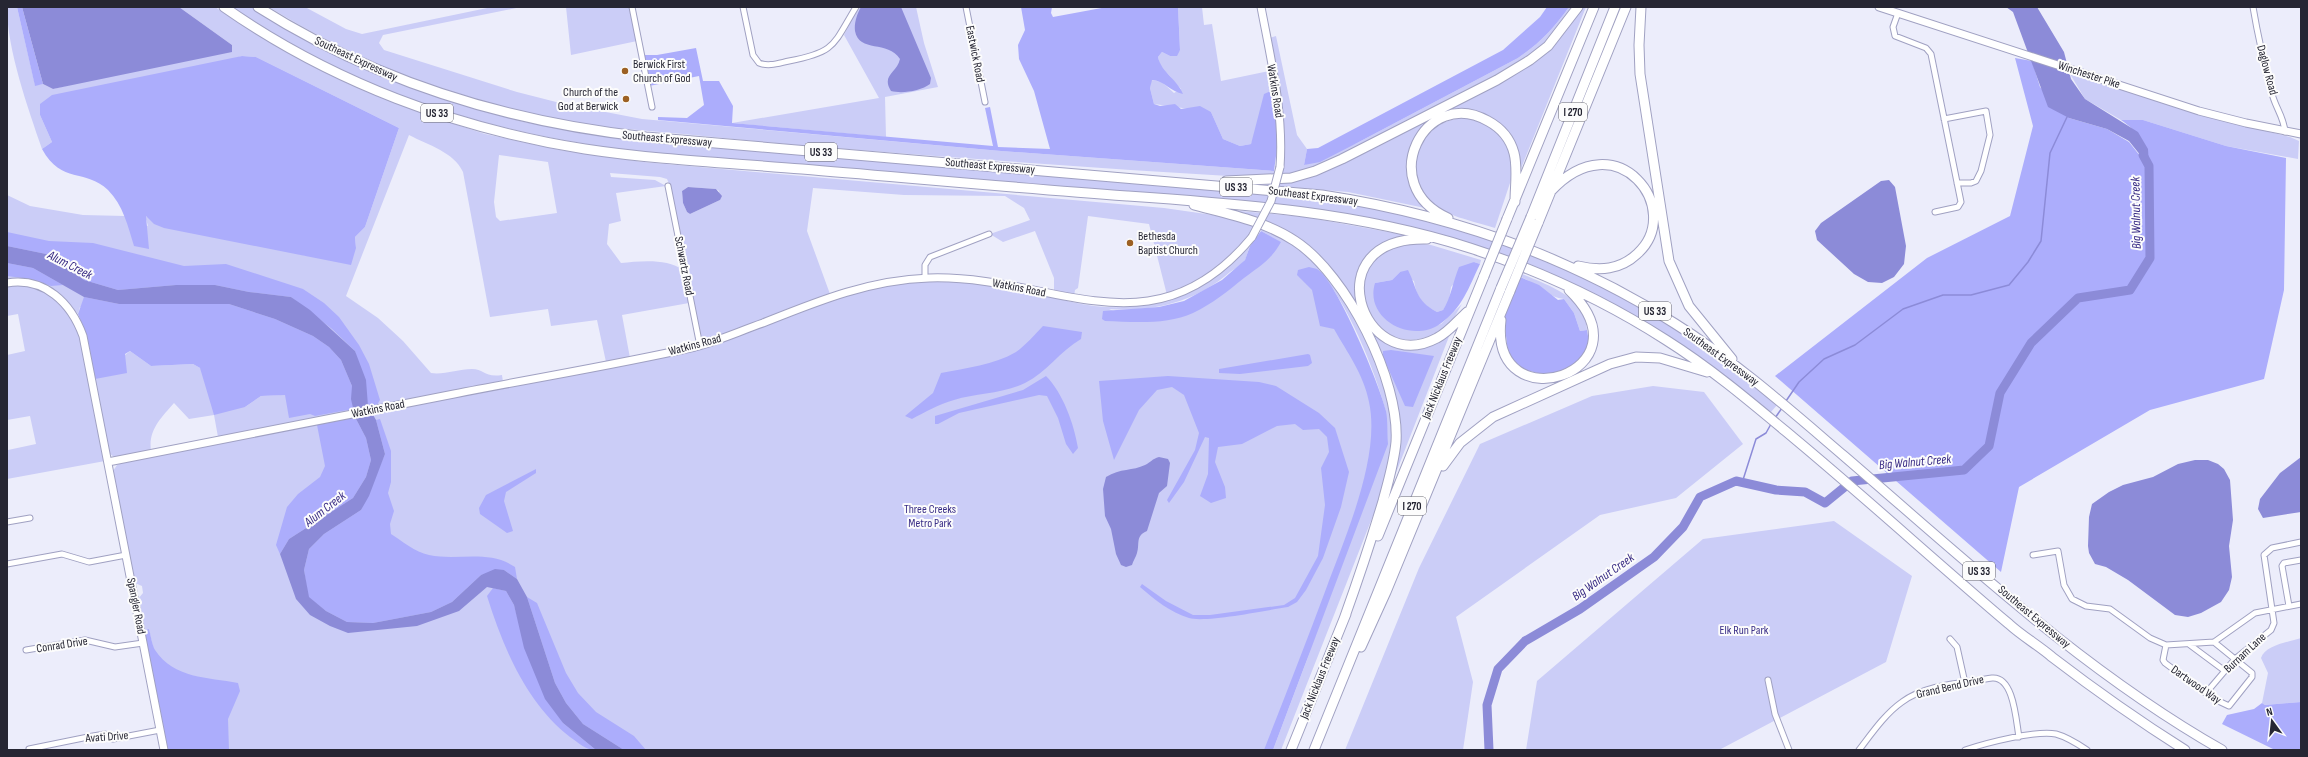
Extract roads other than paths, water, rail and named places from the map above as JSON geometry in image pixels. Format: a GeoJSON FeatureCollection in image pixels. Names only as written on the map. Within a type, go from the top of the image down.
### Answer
{"type":"FeatureCollection","features":[{"type":"Feature","properties":{"kind":"highway","name":"Southeast Expressway"},"geometry":{"type":"LineString","coordinates":[[224,7],[318,64],[356,82],[437,113],[484,128],[529,139],[583,149],[658,157],[1237,204],[1330,215],[1376,223],[1444,240],[1503,259],[1562,283],[1650,330],[1726,382],[1823,462],[2012,627],[2121,708],[2185,750]]}},
{"type":"Feature","properties":{"kind":"highway","name":"Southeast Expressway"},"geometry":{"type":"LineString","coordinates":[[258,7],[318,41],[383,73],[471,104],[554,125],[646,137],[1149,180],[1349,199],[1404,210],[1475,230],[1562,263],[1634,300],[1674,323],[1741,370],[1801,419],[2074,651],[2144,702],[2222,750]]}},
{"type":"Feature","properties":{"kind":"highway"},"geometry":{"type":"LineString","coordinates":[[1149,180],[1237,181],[1291,178],[1315,171],[1349,156],[1514,70],[1548,46],[1578,7]]}},
{"type":"Feature","properties":{"kind":"highway","name":"Jack Nicklaus Freeway"},"geometry":{"type":"LineString","coordinates":[[1291,750],[1594,7]]}},
{"type":"Feature","properties":{"kind":"highway","name":"Jack Nicklaus Freeway"},"geometry":{"type":"LineString","coordinates":[[1314,750],[1505,290],[1531,217],[1615,7]]}},
{"type":"Feature","properties":{"kind":"highway"},"geometry":{"type":"LineString","coordinates":[[1562,283],[1584,306],[1593,328],[1591,346],[1585,358],[1571,372],[1562,377],[1552,379],[1535,378],[1520,372],[1510,362],[1503,348],[1500,331],[1505,302],[1505,290],[1538,223],[1626,7]]}},
{"type":"Feature","properties":{"kind":"highway"},"geometry":{"type":"LineString","coordinates":[[1641,7],[1639,45],[1640,74],[1669,261],[1681,291],[1693,312],[1741,370]]}},
{"type":"Feature","properties":{"kind":"highway"},"geometry":{"type":"LineString","coordinates":[[1475,230],[1446,217],[1431,208],[1415,188],[1410,167],[1412,154],[1420,135],[1430,125],[1444,118],[1464,114],[1484,118],[1500,129],[1511,144],[1515,160],[1515,202]]}},
{"type":"Feature","properties":{"kind":"highway"},"geometry":{"type":"LineString","coordinates":[[1551,191],[1561,181],[1578,169],[1595,164],[1613,166],[1620,168],[1636,178],[1647,193],[1653,209],[1653,224],[1645,245],[1632,259],[1624,264],[1601,270],[1562,263]]}},
{"type":"Feature","properties":{"kind":"highway"},"geometry":{"type":"LineString","coordinates":[[1173,199],[1255,222],[1283,234],[1307,250],[1324,266],[1340,285],[1383,370],[1395,412],[1396,442],[1394,460],[1375,528],[1344,619]]}},
{"type":"Feature","properties":{"kind":"highway"},"geometry":{"type":"LineString","coordinates":[[1444,240],[1407,239],[1389,244],[1378,251],[1368,261],[1361,278],[1359,292],[1362,309],[1370,324],[1379,332],[1390,339],[1406,344],[1417,344],[1438,338],[1470,310]]}},
{"type":"Feature","properties":{"kind":"highway"},"geometry":{"type":"LineString","coordinates":[[1324,724],[1386,592],[1505,302]]}},
{"type":"Feature","properties":{"kind":"highway"},"geometry":{"type":"LineString","coordinates":[[1422,506],[1443,465],[1470,433],[1506,410],[1598,369],[1631,358],[1660,358],[1692,366],[1726,382]]}},
{"type":"Feature","properties":{"kind":"street"},"geometry":{"type":"LineString","coordinates":[[632,7],[652,107]]}},
{"type":"Feature","properties":{"kind":"street"},"geometry":{"type":"LineString","coordinates":[[743,7],[753,55],[759,63],[770,65],[810,57],[826,51],[838,40],[856,7]]}},
{"type":"Feature","properties":{"kind":"street","name":"Eastwick Road"},"geometry":{"type":"LineString","coordinates":[[966,7],[985,102]]}},
{"type":"Feature","properties":{"kind":"street","name":"Watkins Road"},"geometry":{"type":"LineString","coordinates":[[108,462],[700,346],[843,292],[885,282],[925,278],[986,282],[1101,303],[1145,302],[1178,294],[1205,280],[1224,266],[1252,237],[1271,201],[1280,167],[1281,141],[1279,108],[1261,7]]}},
{"type":"Feature","properties":{"kind":"street","name":"Winchester Pike"},"geometry":{"type":"LineString","coordinates":[[1879,7],[2216,116],[2285,132],[2301,134]]}},
{"type":"Feature","properties":{"kind":"street","name":"Daglow Road"},"geometry":{"type":"LineString","coordinates":[[2253,7],[2264,61],[2274,100],[2284,122],[2285,132]]}},
{"type":"Feature","properties":{"kind":"street"},"geometry":{"type":"LineString","coordinates":[[1898,13],[1893,27],[1896,36],[1926,48],[1931,54],[1957,183],[1960,206],[1935,212]]}},
{"type":"Feature","properties":{"kind":"street"},"geometry":{"type":"LineString","coordinates":[[1944,119],[1986,110],[1990,128],[1979,176],[1971,183],[1957,183]]}},
{"type":"Feature","properties":{"kind":"street","name":"Schwartz Road"},"geometry":{"type":"LineString","coordinates":[[668,186],[700,346]]}},
{"type":"Feature","properties":{"kind":"street"},"geometry":{"type":"LineString","coordinates":[[925,278],[925,265],[930,257],[989,234]]}},
{"type":"Feature","properties":{"kind":"street"},"geometry":{"type":"LineString","coordinates":[[7,283],[21,282],[42,286],[59,297],[76,319],[85,345],[108,462]]}},
{"type":"Feature","properties":{"kind":"street","name":"Spangler Road"},"geometry":{"type":"LineString","coordinates":[[108,462],[164,750]]}},
{"type":"Feature","properties":{"kind":"street"},"geometry":{"type":"LineString","coordinates":[[7,522],[30,518]]}},
{"type":"Feature","properties":{"kind":"street","name":"Burnam Lane"},"geometry":{"type":"LineString","coordinates":[[2206,693],[2235,659],[2271,630],[2274,623],[2264,555],[2272,548],[2301,542]]}},
{"type":"Feature","properties":{"kind":"street"},"geometry":{"type":"LineString","coordinates":[[2033,556],[2058,551],[2064,585],[2072,599],[2086,606],[2110,609],[2150,638],[2166,645],[2190,645],[2214,642],[2255,614],[2301,604]]}},
{"type":"Feature","properties":{"kind":"street"},"geometry":{"type":"LineString","coordinates":[[7,564],[58,554],[66,554],[89,562],[126,556]]}},
{"type":"Feature","properties":{"kind":"street"},"geometry":{"type":"LineString","coordinates":[[2290,606],[2282,566],[2284,563],[2301,560]]}},
{"type":"Feature","properties":{"kind":"street"},"geometry":{"type":"LineString","coordinates":[[1950,639],[1957,647],[1965,683]]}},
{"type":"Feature","properties":{"kind":"street","name":"Conrad Drive"},"geometry":{"type":"LineString","coordinates":[[26,650],[85,640],[115,647],[144,643]]}},
{"type":"Feature","properties":{"kind":"street","name":"Dartwood Way"},"geometry":{"type":"LineString","coordinates":[[2166,645],[2163,660],[2165,663],[2224,705],[2232,704],[2252,677],[2250,670],[2214,642]]}},
{"type":"Feature","properties":{"kind":"street"},"geometry":{"type":"LineString","coordinates":[[2190,645],[2225,671]]}},
{"type":"Feature","properties":{"kind":"street","name":"Grand Bend Drive"},"geometry":{"type":"LineString","coordinates":[[1859,750],[1888,715],[1903,701],[1920,692],[1995,677],[2004,681],[2010,692],[2019,738]]}},
{"type":"Feature","properties":{"kind":"street"},"geometry":{"type":"LineString","coordinates":[[1768,680],[1775,714],[1789,750]]}},
{"type":"Feature","properties":{"kind":"street","name":"Avati Drive"},"geometry":{"type":"LineString","coordinates":[[30,749],[105,734],[113,739],[160,730]]}},
{"type":"Feature","properties":{"kind":"street"},"geometry":{"type":"LineString","coordinates":[[1965,750],[2036,734],[2057,734],[2086,750]]}},
{"type":"Feature","properties":{"kind":"waterway"},"geometry":{"type":"LineString","coordinates":[[1786,401],[1799,382],[1824,359],[1855,345],[1903,309],[1943,295],[1971,295],[2009,285],[2028,262],[2041,241],[2050,153],[2067,117]]}},
{"type":"Feature","properties":{"kind":"waterway","name":"Big Walnut Creek"},"geometry":{"type":"LineString","coordinates":[[1489,750],[1487,705],[1498,669],[1525,641],[1580,609],[1654,557],[1683,527],[1700,497],[1736,481],[1776,490],[1805,492],[1825,503],[1852,481],[1964,470],[1989,446],[2000,393],[2031,343],[2078,298],[2130,290],[2150,258],[2149,166],[2143,155]]}},
{"type":"Feature","properties":{"kind":"waterway"},"geometry":{"type":"LineString","coordinates":[[1775,418],[1782,408]]}},
{"type":"Feature","properties":{"kind":"waterway"},"geometry":{"type":"LineString","coordinates":[[1742,483],[1756,439],[1766,433],[1771,424]]}},
{"type":"Feature","properties":{"kind":"place","name":"Berwick First Church of God"},"geometry":{"type":"Point","coordinates":[625,71]}},
{"type":"Feature","properties":{"kind":"place","name":"Church of the God at Berwick"},"geometry":{"type":"Point","coordinates":[626,99]}},
{"type":"Feature","properties":{"kind":"place","name":"Bethesda Baptist Church"},"geometry":{"type":"Point","coordinates":[1130,243]}},
{"type":"Feature","properties":{"kind":"water label","name":"Alum Creek"},"geometry":{"type":"Point","coordinates":[70,265]}},
{"type":"Feature","properties":{"kind":"water label","name":"Alum Creek"},"geometry":{"type":"Point","coordinates":[325,509]}},
{"type":"Feature","properties":{"kind":"park label","name":"Three Creeks Metro Park"},"geometry":{"type":"Point","coordinates":[930,516]}},
{"type":"Feature","properties":{"kind":"park label","name":"Elk Run Park"},"geometry":{"type":"Point","coordinates":[1744,630]}}]}
